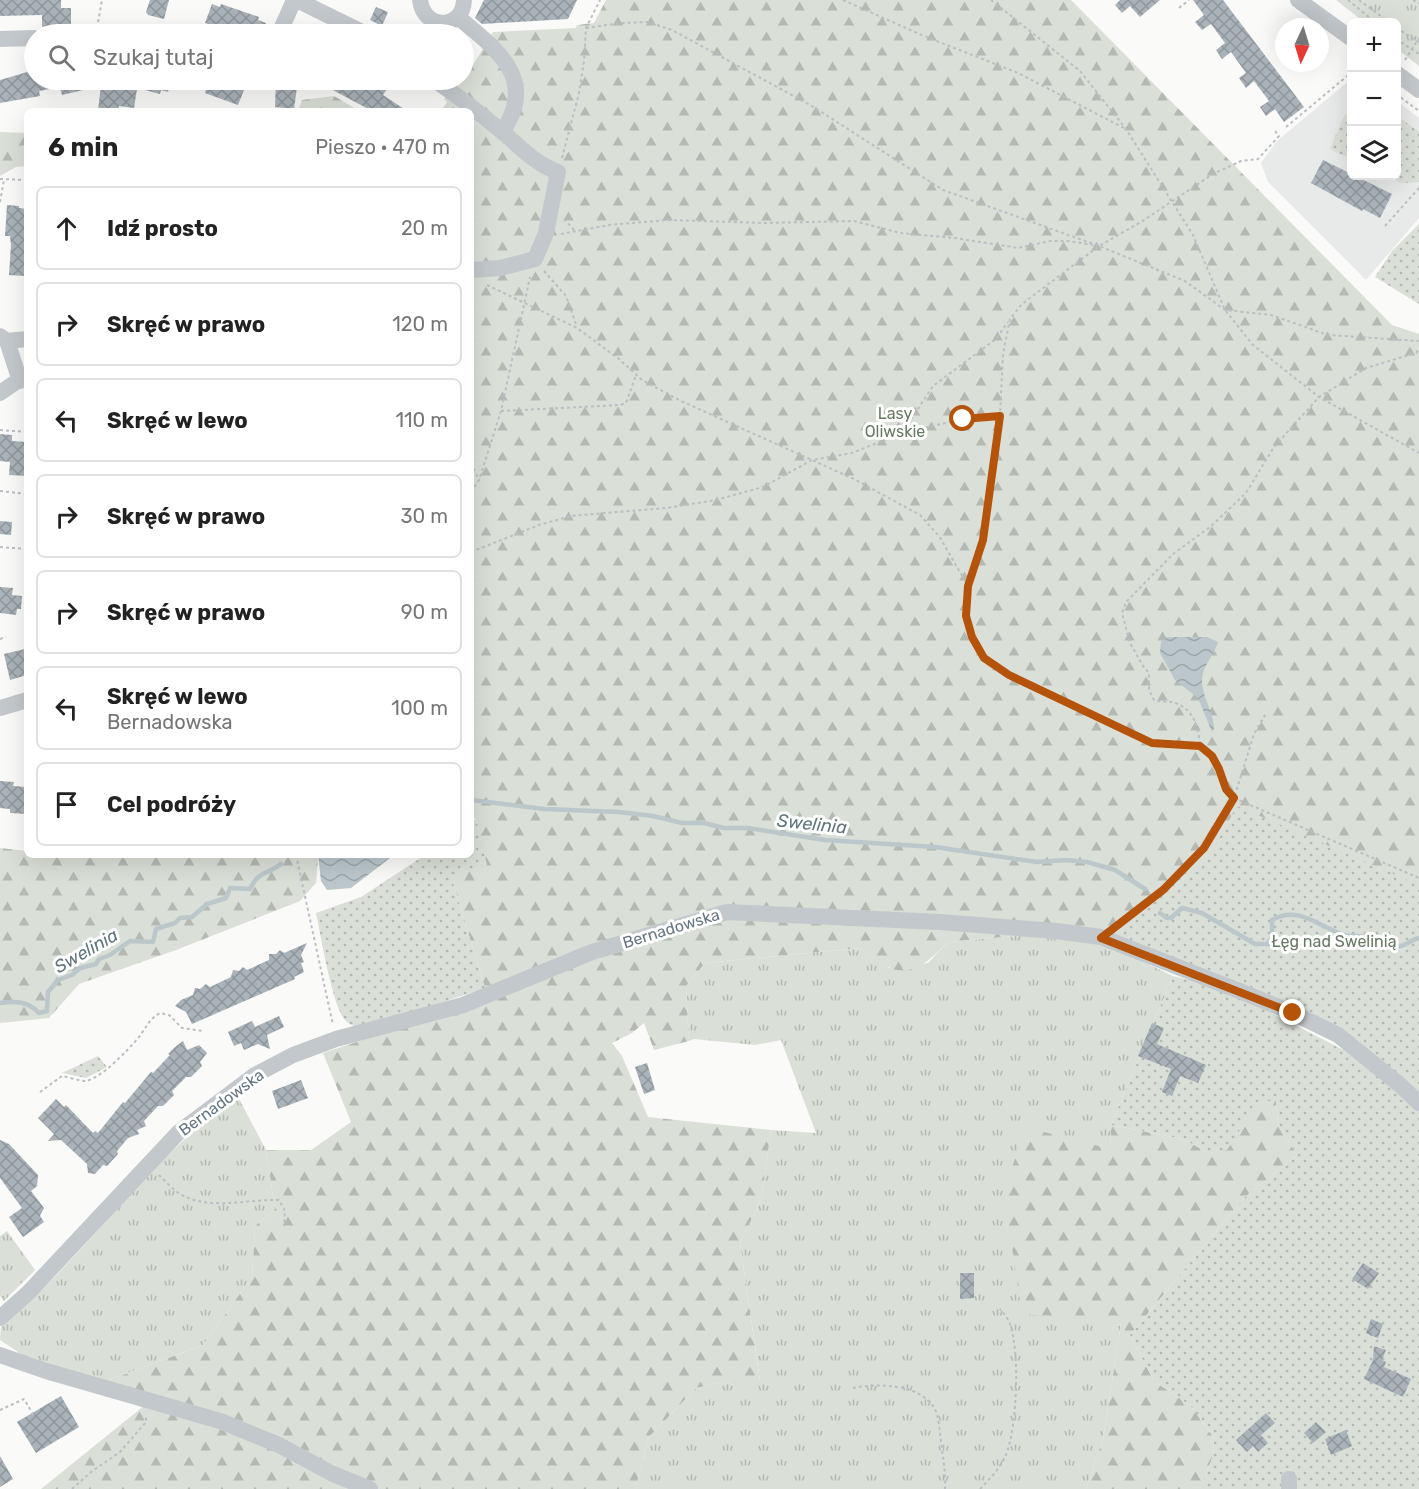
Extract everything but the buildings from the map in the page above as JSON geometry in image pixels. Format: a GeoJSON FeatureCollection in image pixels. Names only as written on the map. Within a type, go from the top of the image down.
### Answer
{"type":"FeatureCollection","features":[{"type":"Feature","properties":{"kind":"street"},"geometry":{"type":"LineString","coordinates":[[284,24],[295,0],[345,24]]}},
{"type":"Feature","properties":{"kind":"street"},"geometry":{"type":"LineString","coordinates":[[420,0],[424,14],[430,19],[444,23],[458,16],[462,11],[464,0]]}},
{"type":"Feature","properties":{"kind":"street"},"geometry":{"type":"LineString","coordinates":[[1298,0],[1347,35]]}},
{"type":"Feature","properties":{"kind":"street"},"geometry":{"type":"LineString","coordinates":[[458,16],[467,24]]}},
{"type":"Feature","properties":{"kind":"street"},"geometry":{"type":"LineString","coordinates":[[474,30],[509,66],[516,80],[515,108],[502,132]]}},
{"type":"Feature","properties":{"kind":"street"},"geometry":{"type":"LineString","coordinates":[[0,39],[24,38]]}},
{"type":"Feature","properties":{"kind":"street"},"geometry":{"type":"LineString","coordinates":[[1401,76],[1419,90]]}},
{"type":"Feature","properties":{"kind":"street"},"geometry":{"type":"LineString","coordinates":[[447,90],[471,108]]}},
{"type":"Feature","properties":{"kind":"street"},"geometry":{"type":"LineString","coordinates":[[474,111],[536,161],[558,172],[546,233],[535,260],[476,276]]}},
{"type":"Feature","properties":{"kind":"street"},"geometry":{"type":"LineString","coordinates":[[0,393],[23,378],[3,338],[24,339]]}},
{"type":"Feature","properties":{"kind":"street"},"geometry":{"type":"LineString","coordinates":[[0,708],[24,701]]}},
{"type":"Feature","properties":{"kind":"street","name":"Bernadowska"},"geometry":{"type":"LineString","coordinates":[[0,1318],[28,1293],[178,1133],[255,1075],[293,1055],[336,1039],[463,1005],[592,952],[727,912],[939,922],[1056,931],[1101,938],[1257,997],[1338,1035],[1419,1103]]}},
{"type":"Feature","properties":{"kind":"street"},"geometry":{"type":"LineString","coordinates":[[0,1355],[46,1371],[220,1421],[279,1445],[333,1474],[370,1489]]}},
{"type":"Feature","properties":{"kind":"path"},"geometry":{"type":"LineString","coordinates":[[98,24],[102,0]]}},
{"type":"Feature","properties":{"kind":"path"},"geometry":{"type":"LineString","coordinates":[[558,172],[579,93],[586,28],[600,0]]}},
{"type":"Feature","properties":{"kind":"path"},"geometry":{"type":"LineString","coordinates":[[843,0],[924,36],[1018,73],[1126,129]]}},
{"type":"Feature","properties":{"kind":"path"},"geometry":{"type":"LineString","coordinates":[[991,0],[1080,71],[1126,129],[1193,234],[1226,310],[1253,345],[1319,397],[1419,453]]}},
{"type":"Feature","properties":{"kind":"path"},"geometry":{"type":"LineString","coordinates":[[1179,8],[1189,0]]}},
{"type":"Feature","properties":{"kind":"path"},"geometry":{"type":"LineString","coordinates":[[1348,0],[1370,18]]}},
{"type":"Feature","properties":{"kind":"path"},"geometry":{"type":"LineString","coordinates":[[1359,0],[1384,18]]}},
{"type":"Feature","properties":{"kind":"path"},"geometry":{"type":"LineString","coordinates":[[1413,0],[1419,3]]}},
{"type":"Feature","properties":{"kind":"path"},"geometry":{"type":"LineString","coordinates":[[586,28],[648,22],[672,30],[812,106],[943,190],[1099,246],[1185,280],[1226,310],[1271,315],[1328,334],[1419,340]]}},
{"type":"Feature","properties":{"kind":"path"},"geometry":{"type":"LineString","coordinates":[[1398,72],[1418,40],[1401,31]]}},
{"type":"Feature","properties":{"kind":"path"},"geometry":{"type":"LineString","coordinates":[[1401,42],[1419,54]]}},
{"type":"Feature","properties":{"kind":"path"},"geometry":{"type":"LineString","coordinates":[[1286,127],[1347,76]]}},
{"type":"Feature","properties":{"kind":"path"},"geometry":{"type":"LineString","coordinates":[[1401,98],[1419,111]]}},
{"type":"Feature","properties":{"kind":"path"},"geometry":{"type":"LineString","coordinates":[[902,433],[933,386],[996,339],[1022,304],[1099,246],[1213,174],[1241,161],[1258,159],[1278,136],[1275,131]]}},
{"type":"Feature","properties":{"kind":"path"},"geometry":{"type":"LineString","coordinates":[[0,179],[24,180]]}},
{"type":"Feature","properties":{"kind":"path"},"geometry":{"type":"LineString","coordinates":[[0,202],[4,180]]}},
{"type":"Feature","properties":{"kind":"path"},"geometry":{"type":"LineString","coordinates":[[1385,226],[1419,188]]}},
{"type":"Feature","properties":{"kind":"path"},"geometry":{"type":"LineString","coordinates":[[546,233],[560,234],[609,225],[669,220],[854,221],[900,233],[956,238],[1018,248],[1050,241],[1068,241],[1099,246]]}},
{"type":"Feature","properties":{"kind":"path"},"geometry":{"type":"LineString","coordinates":[[474,487],[501,411],[535,260]]}},
{"type":"Feature","properties":{"kind":"path"},"geometry":{"type":"LineString","coordinates":[[535,260],[566,297],[578,328]]}},
{"type":"Feature","properties":{"kind":"path"},"geometry":{"type":"LineString","coordinates":[[476,276],[578,328],[636,375],[681,400],[854,479],[920,515],[939,536],[968,586]]}},
{"type":"Feature","properties":{"kind":"path"},"geometry":{"type":"LineString","coordinates":[[1010,319],[1003,354],[1000,416],[983,540],[968,586],[966,616],[972,637],[984,658],[1001,670],[1152,743],[1200,746],[1212,756],[1226,789],[1234,798],[1419,878]]}},
{"type":"Feature","properties":{"kind":"path"},"geometry":{"type":"LineString","coordinates":[[1200,746],[1197,723],[1188,713],[1178,704],[1160,703],[1154,700],[1149,690],[1149,673],[1130,643],[1122,613],[1126,602],[1173,554],[1210,527],[1246,493],[1274,447],[1319,397],[1366,368],[1416,353],[1419,349]]}},
{"type":"Feature","properties":{"kind":"path"},"geometry":{"type":"LineString","coordinates":[[501,411],[621,405],[626,403],[636,375]]}},
{"type":"Feature","properties":{"kind":"path"},"geometry":{"type":"LineString","coordinates":[[474,551],[539,525],[571,516],[666,508],[716,500],[763,487],[812,460],[852,453],[902,433],[963,419],[1000,416]]}},
{"type":"Feature","properties":{"kind":"path"},"geometry":{"type":"LineString","coordinates":[[0,430],[24,432]]}},
{"type":"Feature","properties":{"kind":"path"},"geometry":{"type":"LineString","coordinates":[[474,470],[478,480]]}},
{"type":"Feature","properties":{"kind":"path"},"geometry":{"type":"LineString","coordinates":[[0,491],[24,494]]}},
{"type":"Feature","properties":{"kind":"path"},"geometry":{"type":"LineString","coordinates":[[0,547],[24,549]]}},
{"type":"Feature","properties":{"kind":"path"},"geometry":{"type":"LineString","coordinates":[[0,639],[6,637]]}},
{"type":"Feature","properties":{"kind":"path"},"geometry":{"type":"LineString","coordinates":[[1101,938],[1163,890],[1204,848],[1234,798],[1254,734],[1265,715]]}},
{"type":"Feature","properties":{"kind":"path"},"geometry":{"type":"LineString","coordinates":[[297,858],[336,1039]]}},
{"type":"Feature","properties":{"kind":"path"},"geometry":{"type":"LineString","coordinates":[[307,906],[311,904]]}},
{"type":"Feature","properties":{"kind":"path"},"geometry":{"type":"LineString","coordinates":[[40,1092],[62,1076],[86,1081],[100,1074],[138,1039],[146,1025],[160,1013],[169,1015],[182,1028],[203,1031]]}},
{"type":"Feature","properties":{"kind":"path"},"geometry":{"type":"LineString","coordinates":[[149,1164],[183,1196],[199,1201],[219,1203],[279,1200],[285,1211],[284,1226]]}},
{"type":"Feature","properties":{"kind":"path"},"geometry":{"type":"LineString","coordinates":[[980,1489],[999,1467],[1007,1453],[1014,1417],[1015,1347],[1010,1322],[1000,1309]]}},
{"type":"Feature","properties":{"kind":"path"},"geometry":{"type":"LineString","coordinates":[[853,1388],[874,1384],[887,1385],[912,1392],[931,1404],[937,1413],[946,1476],[945,1489]]}},
{"type":"Feature","properties":{"kind":"path"},"geometry":{"type":"LineString","coordinates":[[0,1410],[24,1399],[34,1416]]}},
{"type":"Feature","properties":{"kind":"path"},"geometry":{"type":"LineString","coordinates":[[72,1489],[91,1472],[120,1452],[146,1422],[146,1400]]}},
{"type":"Feature","properties":{"kind":"shaded area"},"geometry":{"type":"Polygon","coordinates":[[[1347,82],[1347,180],[1401,180],[1401,104],[1419,118],[1419,218],[1366,280],[1268,182],[1261,163],[1277,141],[1347,82]]]}},
{"type":"Feature","properties":{"kind":"green space","name":"Lasy Oliwskie"},"geometry":{"type":"Polygon","coordinates":[[[606,0],[1071,0],[1392,325],[1419,334],[1419,1098],[1367,1054],[1105,932],[948,942],[922,965],[906,970],[888,967],[861,948],[705,963],[686,986],[689,1041],[654,1050],[644,1023],[632,1033],[612,1043],[622,1056],[648,1117],[771,1130],[761,1200],[740,1243],[760,1381],[719,1383],[696,1388],[649,1437],[635,1489],[41,1489],[145,1405],[104,1382],[203,1345],[252,1277],[255,1226],[275,1209],[266,1150],[311,1150],[351,1122],[323,1053],[408,1025],[485,988],[451,876],[486,865],[474,818],[474,108],[443,108],[447,102],[444,99],[453,90],[474,90],[474,63],[493,32],[576,28],[577,25],[594,23],[606,0]]]}},
{"type":"Feature","properties":{"kind":"green space"},"geometry":{"type":"Polygon","coordinates":[[[1336,0],[1419,0],[1419,66],[1401,52],[1401,18],[1359,18],[1336,0]]]}},
{"type":"Feature","properties":{"kind":"green space"},"geometry":{"type":"Polygon","coordinates":[[[334,96],[354,108],[299,108],[302,100],[334,96]]]}},
{"type":"Feature","properties":{"kind":"green space"},"geometry":{"type":"Polygon","coordinates":[[[1347,114],[1347,157],[1330,149],[1347,114]]]}},
{"type":"Feature","properties":{"kind":"green space"},"geometry":{"type":"Polygon","coordinates":[[[1401,119],[1419,132],[1419,182],[1401,183],[1394,180],[1401,180],[1401,119]]]}},
{"type":"Feature","properties":{"kind":"green space"},"geometry":{"type":"Polygon","coordinates":[[[0,132],[24,133],[24,166],[16,167],[0,176],[0,132]]]}},
{"type":"Feature","properties":{"kind":"green space"},"geometry":{"type":"Polygon","coordinates":[[[1419,224],[1419,304],[1375,277],[1392,251],[1419,224]]]}},
{"type":"Feature","properties":{"kind":"green space","name":"Łęg nad Swelinią"},"geometry":{"type":"Polygon","coordinates":[[[1237,806],[1419,885],[1419,1098],[1367,1054],[1105,932],[1209,856],[1237,806]]]}},
{"type":"Feature","properties":{"kind":"green space"},"geometry":{"type":"Polygon","coordinates":[[[476,819],[487,865],[451,876],[485,988],[366,1028],[349,1024],[340,1012],[336,1000],[316,913],[361,897],[420,858],[474,858],[474,820],[476,819]]]}},
{"type":"Feature","properties":{"kind":"green space"},"geometry":{"type":"Polygon","coordinates":[[[0,848],[24,851],[24,858],[318,858],[316,883],[300,901],[176,950],[79,984],[49,1018],[0,1023],[0,848]]]}},
{"type":"Feature","properties":{"kind":"green space"},"geometry":{"type":"Polygon","coordinates":[[[1015,936],[1094,938],[1173,976],[1111,1125],[1110,1150],[1026,1128],[1117,1321],[1121,1324],[1103,1439],[1086,1489],[635,1489],[649,1437],[696,1388],[719,1383],[760,1380],[740,1243],[761,1200],[771,1130],[816,1133],[781,1040],[755,1045],[694,1039],[689,1041],[686,986],[705,963],[861,948],[889,968],[928,963],[948,942],[1015,936]]]}},
{"type":"Feature","properties":{"kind":"green space"},"geometry":{"type":"Polygon","coordinates":[[[1173,976],[1223,988],[1363,1060],[1419,1108],[1419,1489],[1203,1489],[1203,1482],[1213,1456],[1214,1438],[1191,1406],[1154,1381],[1130,1335],[1244,1198],[1297,1155],[1278,1124],[1276,1101],[1258,1101],[1227,1150],[1209,1153],[1183,1139],[1111,1125],[1173,976]]]}},
{"type":"Feature","properties":{"kind":"green space"},"geometry":{"type":"Polygon","coordinates":[[[98,1056],[107,1067],[86,1078],[62,1073],[98,1056]]]}},
{"type":"Feature","properties":{"kind":"green space"},"geometry":{"type":"Polygon","coordinates":[[[239,1099],[266,1150],[275,1209],[255,1226],[252,1277],[203,1345],[104,1382],[22,1358],[18,1352],[0,1340],[1,1327],[50,1282],[163,1160],[193,1132],[239,1099]]]}},
{"type":"Feature","properties":{"kind":"green space"},"geometry":{"type":"Polygon","coordinates":[[[1258,1100],[1276,1101],[1278,1124],[1297,1155],[1244,1198],[1130,1335],[1154,1381],[1191,1406],[1214,1438],[1213,1456],[1203,1482],[1203,1489],[1086,1489],[1103,1439],[1121,1324],[1117,1321],[1022,1314],[1004,1193],[1025,1127],[1110,1149],[1111,1125],[1183,1139],[1209,1153],[1227,1149],[1258,1100]]]}},
{"type":"Feature","properties":{"kind":"green space"},"geometry":{"type":"Polygon","coordinates":[[[7,1231],[35,1270],[4,1301],[0,1296],[0,1236],[7,1231]]]}},
{"type":"Feature","properties":{"kind":"water"},"geometry":{"type":"Polygon","coordinates":[[[1167,637],[1207,637],[1218,642],[1202,677],[1203,688],[1214,723],[1212,732],[1198,698],[1175,680],[1160,653],[1161,642],[1167,637]]]}},
{"type":"Feature","properties":{"kind":"water"},"geometry":{"type":"Polygon","coordinates":[[[318,858],[390,858],[351,888],[327,890],[321,881],[318,858]]]}},
{"type":"Feature","properties":{"kind":"waterway","name":"Swelinia"},"geometry":{"type":"LineString","coordinates":[[474,800],[544,809],[619,812],[653,816],[682,823],[704,823],[724,828],[748,828],[825,840],[935,847],[1037,862],[1066,860],[1087,862],[1115,870],[1145,889]]}},
{"type":"Feature","properties":{"kind":"waterway","name":"Swelinia"},"geometry":{"type":"LineString","coordinates":[[0,1003],[21,1003],[31,1006],[39,1013],[47,1011],[48,992],[58,980],[72,975],[80,968],[96,964],[99,959],[110,955],[130,941],[153,942],[156,929],[175,923],[180,918],[192,917],[207,904],[226,898],[230,888],[250,889],[260,875],[281,864]]}},
{"type":"Feature","properties":{"kind":"waterway","name":"Swelinia"},"geometry":{"type":"LineString","coordinates":[[1160,913],[1167,918],[1171,918],[1182,908],[1202,913],[1255,944],[1267,944],[1272,938],[1272,920],[1291,915],[1309,919],[1345,935],[1368,937],[1391,946],[1398,947],[1419,938]]}},
{"type":"Feature","properties":{"kind":"route"},"geometry":{"type":"LineString","coordinates":[[963,419],[1000,416],[990,501],[983,540],[968,586],[966,616],[972,637],[984,658],[1009,675],[1152,743],[1200,746],[1212,756],[1226,789],[1234,798],[1204,848],[1163,890],[1101,938],[1173,964],[1293,1013]]}}]}
